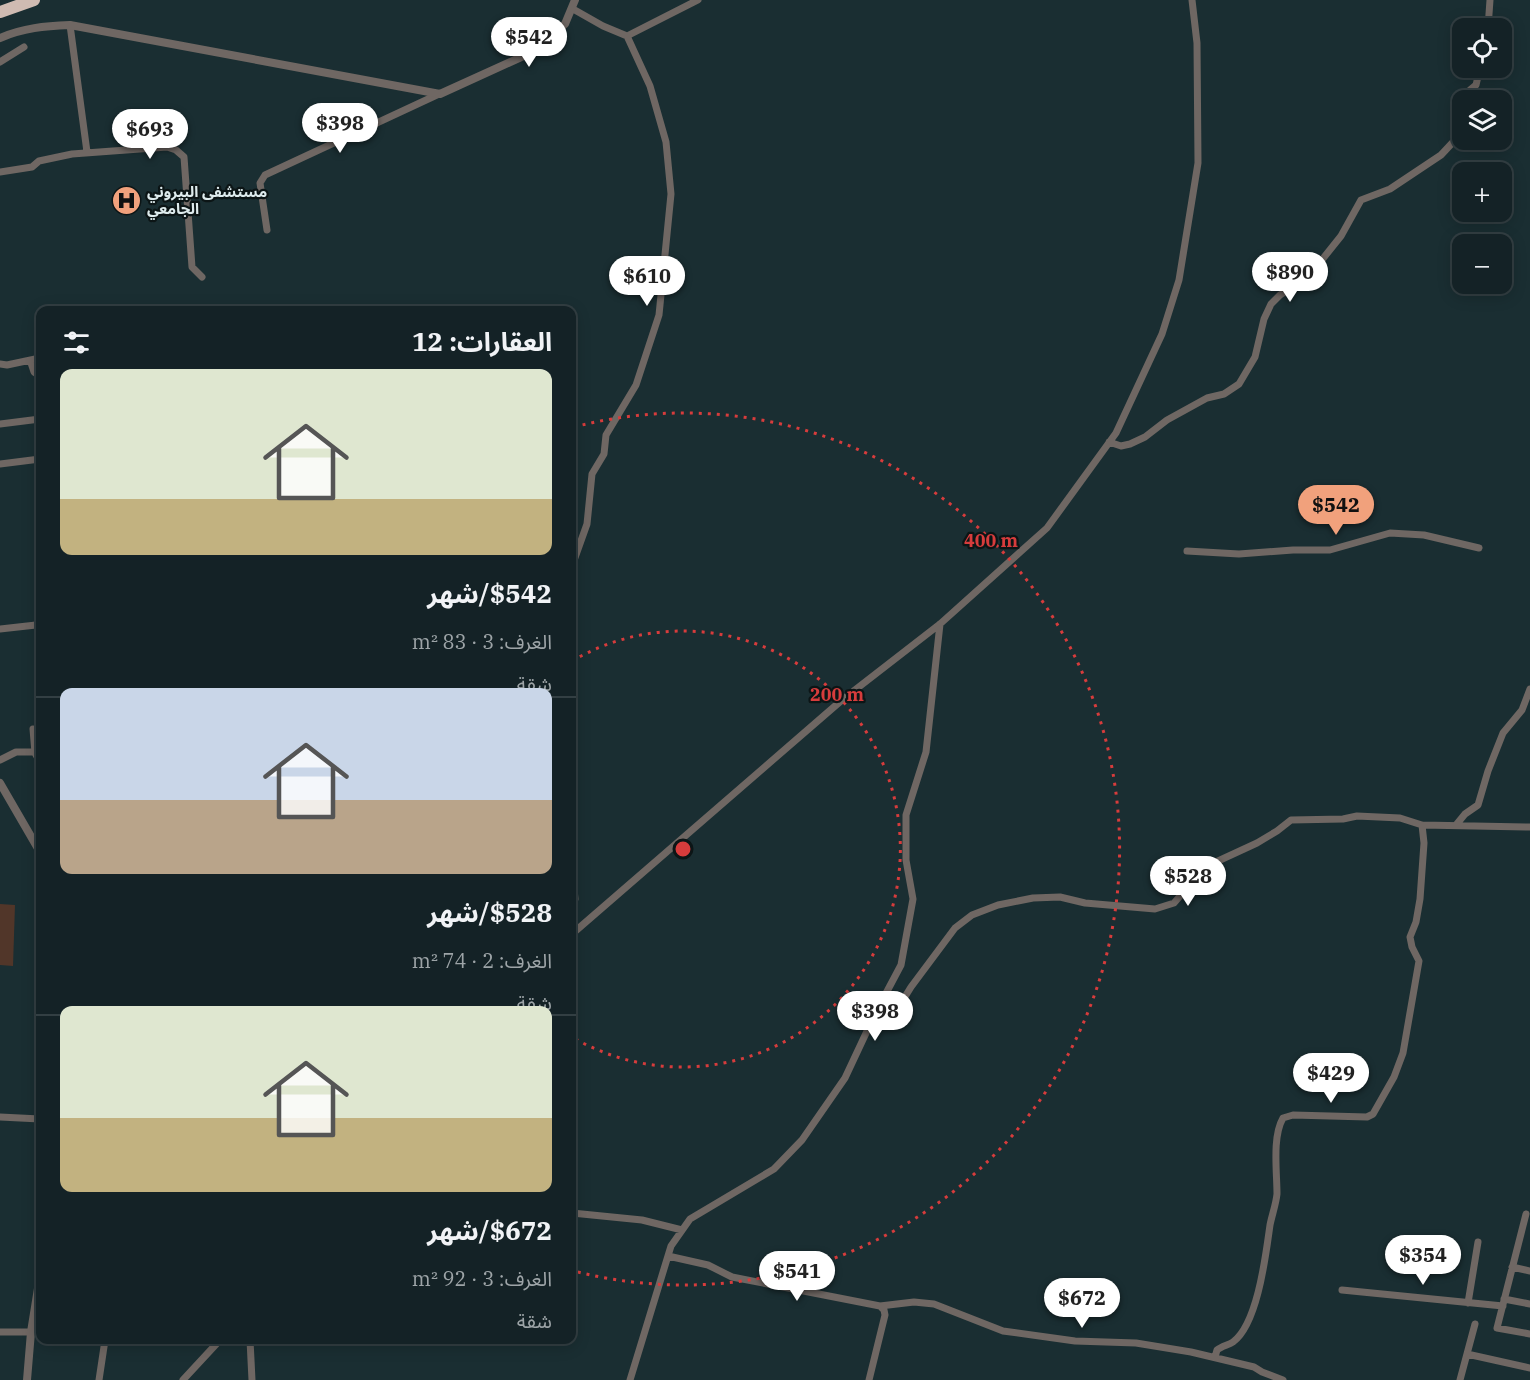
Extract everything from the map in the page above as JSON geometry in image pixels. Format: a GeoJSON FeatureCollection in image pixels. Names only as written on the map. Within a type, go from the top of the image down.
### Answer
{"type":"FeatureCollection","features":[{"type":"Feature","properties":{"kind":"highway"},"geometry":{"type":"LineString","coordinates":[[0,12],[34,0]]}},
{"type":"Feature","properties":{"kind":"street"},"geometry":{"type":"LineString","coordinates":[[627,36],[698,0]]}},
{"type":"Feature","properties":{"kind":"street"},"geometry":{"type":"LineString","coordinates":[[576,931],[842,700],[940,624],[1047,528],[1116,433],[1162,334],[1179,280],[1198,162],[1197,43],[1192,0]]}},
{"type":"Feature","properties":{"kind":"street"},"geometry":{"type":"LineString","coordinates":[[1489,18],[1490,0]]}},
{"type":"Feature","properties":{"kind":"street"},"geometry":{"type":"LineString","coordinates":[[267,230],[260,183],[266,175],[530,53],[565,24],[574,5],[603,26],[627,36],[650,86],[666,142],[671,194],[659,315],[636,385],[606,435],[604,454],[592,474],[587,524],[576,555]]}},
{"type":"Feature","properties":{"kind":"street"},"geometry":{"type":"LineString","coordinates":[[0,38],[18,30],[70,25],[440,94]]}},
{"type":"Feature","properties":{"kind":"street"},"geometry":{"type":"LineString","coordinates":[[70,25],[87,152]]}},
{"type":"Feature","properties":{"kind":"street"},"geometry":{"type":"LineString","coordinates":[[0,63],[24,46]]}},
{"type":"Feature","properties":{"kind":"street"},"geometry":{"type":"LineString","coordinates":[[1109,442],[1121,446],[1130,444],[1145,437],[1167,420],[1207,398],[1224,394],[1239,384],[1255,357],[1264,319],[1271,304],[1280,295],[1309,276],[1341,236],[1361,200],[1390,189],[1442,155],[1452,143]]}},
{"type":"Feature","properties":{"kind":"street"},"geometry":{"type":"LineString","coordinates":[[0,172],[32,167],[39,161],[87,152],[167,147],[176,150],[184,157],[192,267],[202,277]]}},
{"type":"Feature","properties":{"kind":"street"},"geometry":{"type":"LineString","coordinates":[[0,364],[7,365],[36,359]]}},
{"type":"Feature","properties":{"kind":"street"},"geometry":{"type":"LineString","coordinates":[[30,360],[36,373]]}},
{"type":"Feature","properties":{"kind":"street"},"geometry":{"type":"LineString","coordinates":[[0,424],[36,420]]}},
{"type":"Feature","properties":{"kind":"street"},"geometry":{"type":"LineString","coordinates":[[0,464],[36,460]]}},
{"type":"Feature","properties":{"kind":"street"},"geometry":{"type":"LineString","coordinates":[[1187,551],[1239,554],[1330,550],[1390,533],[1424,535],[1479,548]]}},
{"type":"Feature","properties":{"kind":"street"},"geometry":{"type":"LineString","coordinates":[[630,1380],[671,1246],[690,1219],[774,1169],[802,1140],[845,1078],[874,1014],[901,965],[913,899],[906,860],[906,815],[926,752],[940,624]]}},
{"type":"Feature","properties":{"kind":"street"},"geometry":{"type":"LineString","coordinates":[[0,629],[36,629]]}},
{"type":"Feature","properties":{"kind":"street"},"geometry":{"type":"LineString","coordinates":[[1456,825],[1465,814],[1478,805],[1503,733],[1522,710],[1530,689]]}},
{"type":"Feature","properties":{"kind":"street"},"geometry":{"type":"LineString","coordinates":[[33,729],[36,743]]}},
{"type":"Feature","properties":{"kind":"street"},"geometry":{"type":"LineString","coordinates":[[0,760],[16,752],[36,752]]}},
{"type":"Feature","properties":{"kind":"street"},"geometry":{"type":"LineString","coordinates":[[0,783],[36,845]]}},
{"type":"Feature","properties":{"kind":"street"},"geometry":{"type":"LineString","coordinates":[[874,1014],[895,1013],[910,987],[956,928],[972,915],[998,905],[1034,898],[1059,897],[1085,903],[1155,909],[1174,903],[1201,872],[1218,861],[1257,843],[1291,820],[1343,819],[1358,816],[1400,818],[1422,825],[1530,827]]}},
{"type":"Feature","properties":{"kind":"street"},"geometry":{"type":"LineString","coordinates":[[1215,1357],[1217,1350],[1233,1342],[1239,1336],[1249,1318],[1262,1278],[1277,1196],[1275,1177],[1278,1126],[1283,1118],[1293,1115],[1367,1117],[1373,1114],[1395,1077],[1404,1053],[1406,1028],[1418,976],[1419,961],[1410,937],[1416,922],[1420,899],[1424,843],[1422,825]]}},
{"type":"Feature","properties":{"kind":"street"},"geometry":{"type":"LineString","coordinates":[[0,1117],[36,1119]]}},
{"type":"Feature","properties":{"kind":"street"},"geometry":{"type":"LineString","coordinates":[[576,1213],[642,1220],[682,1230]]}},
{"type":"Feature","properties":{"kind":"street"},"geometry":{"type":"LineString","coordinates":[[1526,1214],[1497,1328],[1530,1334]]}},
{"type":"Feature","properties":{"kind":"street"},"geometry":{"type":"LineString","coordinates":[[1468,1303],[1478,1242]]}},
{"type":"Feature","properties":{"kind":"street"},"geometry":{"type":"LineString","coordinates":[[668,1256],[708,1265],[732,1277],[880,1306],[914,1302],[934,1304],[1003,1331],[1075,1341],[1136,1343],[1215,1357],[1254,1367],[1283,1380]]}},
{"type":"Feature","properties":{"kind":"street"},"geometry":{"type":"LineString","coordinates":[[1512,1268],[1530,1271]]}},
{"type":"Feature","properties":{"kind":"street"},"geometry":{"type":"LineString","coordinates":[[1342,1290],[1468,1303],[1530,1304]]}},
{"type":"Feature","properties":{"kind":"street"},"geometry":{"type":"LineString","coordinates":[[27,1380],[36,1301]]}},
{"type":"Feature","properties":{"kind":"street"},"geometry":{"type":"LineString","coordinates":[[869,1380],[885,1315],[880,1306]]}},
{"type":"Feature","properties":{"kind":"street"},"geometry":{"type":"LineString","coordinates":[[1460,1380],[1475,1324]]}},
{"type":"Feature","properties":{"kind":"street"},"geometry":{"type":"LineString","coordinates":[[0,1332],[31,1332]]}},
{"type":"Feature","properties":{"kind":"street"},"geometry":{"type":"LineString","coordinates":[[99,1380],[104,1344]]}},
{"type":"Feature","properties":{"kind":"street"},"geometry":{"type":"LineString","coordinates":[[183,1380],[191,1377],[217,1344]]}},
{"type":"Feature","properties":{"kind":"street"},"geometry":{"type":"LineString","coordinates":[[250,1344],[252,1380]]}},
{"type":"Feature","properties":{"kind":"street"},"geometry":{"type":"LineString","coordinates":[[1467,1354],[1530,1368]]}},
{"type":"Feature","properties":{"kind":"shaded area"},"geometry":{"type":"Polygon","coordinates":[[[0,904],[15,905],[13,966],[0,965],[0,904]]]}},
{"type":"Feature","properties":{"kind":"place","name":"مستشفى البيروني الجامعي"},"geometry":{"type":"Point","coordinates":[126,201]}}]}
